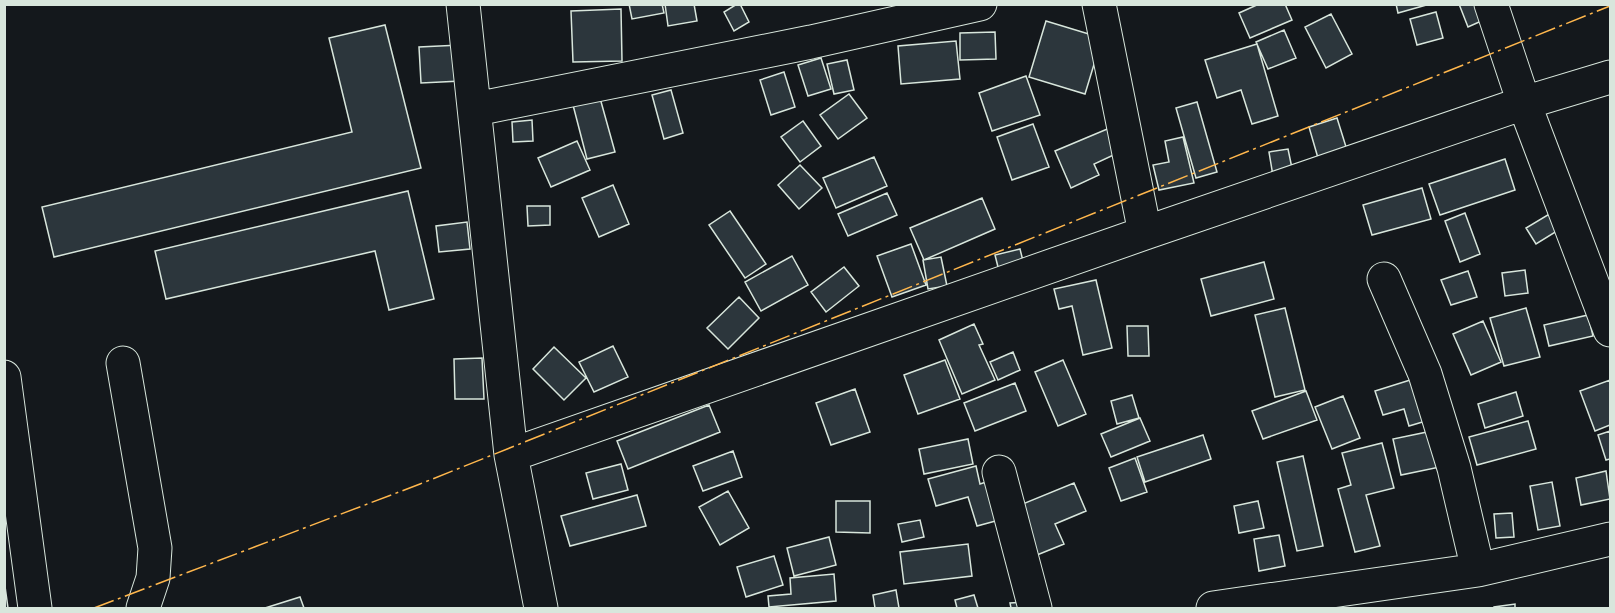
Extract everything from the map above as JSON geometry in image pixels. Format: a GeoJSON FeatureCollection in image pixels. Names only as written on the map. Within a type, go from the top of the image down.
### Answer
{"type":"FeatureCollection","features":[{"type":"Feature","properties":{"kind":"street"},"geometry":{"type":"LineString","coordinates":[[463,4],[476,108],[484,223],[511,455],[541,609]]}},
{"type":"Feature","properties":{"kind":"street"},"geometry":{"type":"LineString","coordinates":[[476,108],[811,42],[980,4]]}},
{"type":"Feature","properties":{"kind":"street"},"geometry":{"type":"LineString","coordinates":[[1098,4],[1146,232]]}},
{"type":"Feature","properties":{"kind":"street"},"geometry":{"type":"LineString","coordinates":[[1491,4],[1524,103],[1611,330]]}},
{"type":"Feature","properties":{"kind":"street"},"geometry":{"type":"LineString","coordinates":[[511,455],[1146,232],[1524,103],[1611,77]]}},
{"type":"Feature","properties":{"kind":"street"},"geometry":{"type":"LineString","coordinates":[[1384,279],[1425,374],[1454,468],[1478,570]]}},
{"type":"Feature","properties":{"kind":"street"},"geometry":{"type":"LineString","coordinates":[[123,363],[155,548],[153,578],[143,609]]}},
{"type":"Feature","properties":{"kind":"street"},"geometry":{"type":"LineString","coordinates":[[4,377],[36,609]]}},
{"type":"Feature","properties":{"kind":"street"},"geometry":{"type":"LineString","coordinates":[[999,472],[1035,609]]}},
{"type":"Feature","properties":{"kind":"street"},"geometry":{"type":"LineString","coordinates":[[1214,609],[1478,570],[1611,539]]}},
{"type":"Feature","properties":{"kind":"building"},"geometry":{"type":"Polygon","coordinates":[[[629,4],[662,4],[664,13],[632,19],[629,4]]]}},
{"type":"Feature","properties":{"kind":"building"},"geometry":{"type":"Polygon","coordinates":[[[665,4],[694,4],[697,21],[668,26],[665,4]]]}},
{"type":"Feature","properties":{"kind":"building"},"geometry":{"type":"Polygon","coordinates":[[[740,4],[749,22],[734,31],[724,12],[740,4]]]}},
{"type":"Feature","properties":{"kind":"building"},"geometry":{"type":"Polygon","coordinates":[[[1259,4],[1285,4],[1292,20],[1250,38],[1239,13],[1259,4]]]}},
{"type":"Feature","properties":{"kind":"building"},"geometry":{"type":"Polygon","coordinates":[[[1396,4],[1430,4],[1398,13],[1396,4]]]}},
{"type":"Feature","properties":{"kind":"building"},"geometry":{"type":"Polygon","coordinates":[[[1459,4],[1482,4],[1488,18],[1468,27],[1459,4]]]}},
{"type":"Feature","properties":{"kind":"building"},"geometry":{"type":"Polygon","coordinates":[[[621,9],[622,61],[573,62],[571,11],[621,9]]]}},
{"type":"Feature","properties":{"kind":"building"},"geometry":{"type":"Polygon","coordinates":[[[1436,12],[1443,38],[1417,45],[1410,19],[1436,12]]]}},
{"type":"Feature","properties":{"kind":"building"},"geometry":{"type":"Polygon","coordinates":[[[1331,14],[1352,54],[1326,68],[1305,27],[1331,14]]]}},
{"type":"Feature","properties":{"kind":"building"},"geometry":{"type":"Polygon","coordinates":[[[1046,21],[1102,38],[1085,94],[1029,77],[1046,21]]]}},
{"type":"Feature","properties":{"kind":"building"},"geometry":{"type":"Polygon","coordinates":[[[385,25],[421,168],[54,257],[42,207],[352,132],[329,38],[385,25]]]}},
{"type":"Feature","properties":{"kind":"building"},"geometry":{"type":"Polygon","coordinates":[[[1284,30],[1296,58],[1268,69],[1256,42],[1284,30]]]}},
{"type":"Feature","properties":{"kind":"building"},"geometry":{"type":"Polygon","coordinates":[[[995,32],[996,59],[960,60],[960,33],[995,32]]]}},
{"type":"Feature","properties":{"kind":"building"},"geometry":{"type":"Polygon","coordinates":[[[956,41],[960,79],[901,84],[898,46],[956,41]]]}},
{"type":"Feature","properties":{"kind":"building"},"geometry":{"type":"Polygon","coordinates":[[[1257,44],[1278,116],[1252,124],[1241,90],[1217,98],[1205,60],[1257,44]]]}},
{"type":"Feature","properties":{"kind":"building"},"geometry":{"type":"Polygon","coordinates":[[[460,45],[461,81],[421,83],[419,47],[460,45]]]}},
{"type":"Feature","properties":{"kind":"building"},"geometry":{"type":"Polygon","coordinates":[[[821,58],[831,89],[808,96],[798,65],[821,58]]]}},
{"type":"Feature","properties":{"kind":"building"},"geometry":{"type":"Polygon","coordinates":[[[847,60],[854,90],[834,94],[827,64],[847,60]]]}},
{"type":"Feature","properties":{"kind":"building"},"geometry":{"type":"Polygon","coordinates":[[[784,72],[795,107],[771,115],[760,80],[784,72]]]}},
{"type":"Feature","properties":{"kind":"building"},"geometry":{"type":"Polygon","coordinates":[[[1026,76],[1040,115],[992,131],[979,93],[1026,76]]]}},
{"type":"Feature","properties":{"kind":"building"},"geometry":{"type":"Polygon","coordinates":[[[671,90],[683,133],[664,139],[652,95],[671,90]]]}},
{"type":"Feature","properties":{"kind":"building"},"geometry":{"type":"Polygon","coordinates":[[[849,94],[867,118],[838,139],[820,115],[849,94]]]}},
{"type":"Feature","properties":{"kind":"building"},"geometry":{"type":"Polygon","coordinates":[[[600,98],[615,152],[587,159],[573,105],[600,98]]]}},
{"type":"Feature","properties":{"kind":"building"},"geometry":{"type":"Polygon","coordinates":[[[1197,102],[1217,172],[1196,178],[1176,108],[1197,102]]]}},
{"type":"Feature","properties":{"kind":"building"},"geometry":{"type":"Polygon","coordinates":[[[1337,118],[1347,150],[1318,158],[1309,127],[1337,118]]]}},
{"type":"Feature","properties":{"kind":"building"},"geometry":{"type":"Polygon","coordinates":[[[532,120],[533,141],[513,142],[512,122],[532,120]]]}},
{"type":"Feature","properties":{"kind":"building"},"geometry":{"type":"Polygon","coordinates":[[[803,121],[821,146],[800,162],[781,137],[803,121]]]}},
{"type":"Feature","properties":{"kind":"building"},"geometry":{"type":"Polygon","coordinates":[[[1033,124],[1049,167],[1012,180],[997,137],[1033,124]]]}},
{"type":"Feature","properties":{"kind":"building"},"geometry":{"type":"Polygon","coordinates":[[[1112,127],[1122,151],[1094,164],[1099,175],[1071,188],[1055,151],[1112,127]]]}},
{"type":"Feature","properties":{"kind":"building"},"geometry":{"type":"Polygon","coordinates":[[[1183,137],[1194,183],[1159,190],[1153,165],[1169,162],[1165,141],[1183,137]]]}},
{"type":"Feature","properties":{"kind":"building"},"geometry":{"type":"Polygon","coordinates":[[[577,141],[590,170],[551,187],[538,158],[577,141]]]}},
{"type":"Feature","properties":{"kind":"building"},"geometry":{"type":"Polygon","coordinates":[[[1288,149],[1293,173],[1273,176],[1269,152],[1288,149]]]}},
{"type":"Feature","properties":{"kind":"building"},"geometry":{"type":"Polygon","coordinates":[[[874,157],[887,186],[836,208],[823,178],[874,157]]]}},
{"type":"Feature","properties":{"kind":"building"},"geometry":{"type":"Polygon","coordinates":[[[1505,159],[1515,190],[1440,215],[1429,184],[1505,159]]]}},
{"type":"Feature","properties":{"kind":"building"},"geometry":{"type":"Polygon","coordinates":[[[800,165],[822,188],[799,209],[778,185],[800,165]]]}},
{"type":"Feature","properties":{"kind":"building"},"geometry":{"type":"Polygon","coordinates":[[[613,185],[629,224],[599,237],[582,198],[613,185]]]}},
{"type":"Feature","properties":{"kind":"building"},"geometry":{"type":"Polygon","coordinates":[[[1422,188],[1431,219],[1372,235],[1363,205],[1422,188]]]}},
{"type":"Feature","properties":{"kind":"building"},"geometry":{"type":"Polygon","coordinates":[[[408,191],[434,299],[389,310],[375,251],[166,299],[155,251],[408,191]]]}},
{"type":"Feature","properties":{"kind":"building"},"geometry":{"type":"Polygon","coordinates":[[[887,193],[897,215],[848,236],[838,214],[887,193]]]}},
{"type":"Feature","properties":{"kind":"building"},"geometry":{"type":"Polygon","coordinates":[[[982,198],[995,229],[924,260],[910,228],[982,198]]]}},
{"type":"Feature","properties":{"kind":"building"},"geometry":{"type":"Polygon","coordinates":[[[527,206],[550,206],[550,225],[528,226],[527,206]]]}},
{"type":"Feature","properties":{"kind":"building"},"geometry":{"type":"Polygon","coordinates":[[[1561,207],[1570,223],[1536,244],[1526,228],[1561,207]]]}},
{"type":"Feature","properties":{"kind":"building"},"geometry":{"type":"Polygon","coordinates":[[[730,211],[766,264],[745,278],[709,225],[730,211]]]}},
{"type":"Feature","properties":{"kind":"building"},"geometry":{"type":"Polygon","coordinates":[[[1465,213],[1480,254],[1460,262],[1445,221],[1465,213]]]}},
{"type":"Feature","properties":{"kind":"building"},"geometry":{"type":"Polygon","coordinates":[[[467,222],[470,249],[439,252],[436,226],[467,222]]]}},
{"type":"Feature","properties":{"kind":"building"},"geometry":{"type":"Polygon","coordinates":[[[911,244],[926,285],[892,297],[877,256],[911,244]]]}},
{"type":"Feature","properties":{"kind":"building"},"geometry":{"type":"Polygon","coordinates":[[[1020,249],[1024,265],[999,271],[995,255],[1020,249]]]}},
{"type":"Feature","properties":{"kind":"building"},"geometry":{"type":"Polygon","coordinates":[[[792,256],[808,285],[761,311],[745,282],[792,256]]]}},
{"type":"Feature","properties":{"kind":"building"},"geometry":{"type":"Polygon","coordinates":[[[941,257],[947,286],[928,289],[923,260],[941,257]]]}},
{"type":"Feature","properties":{"kind":"building"},"geometry":{"type":"Polygon","coordinates":[[[1264,262],[1274,299],[1211,316],[1201,279],[1264,262]]]}},
{"type":"Feature","properties":{"kind":"building"},"geometry":{"type":"Polygon","coordinates":[[[844,267],[859,286],[826,312],[811,292],[844,267]]]}},
{"type":"Feature","properties":{"kind":"building"},"geometry":{"type":"Polygon","coordinates":[[[1525,270],[1528,293],[1505,296],[1502,273],[1525,270]]]}},
{"type":"Feature","properties":{"kind":"building"},"geometry":{"type":"Polygon","coordinates":[[[1468,271],[1477,297],[1451,305],[1441,280],[1468,271]]]}},
{"type":"Feature","properties":{"kind":"building"},"geometry":{"type":"Polygon","coordinates":[[[1096,280],[1112,348],[1083,355],[1072,306],[1059,309],[1054,289],[1096,280]]]}},
{"type":"Feature","properties":{"kind":"building"},"geometry":{"type":"Polygon","coordinates":[[[739,297],[759,318],[728,349],[707,328],[739,297]]]}},
{"type":"Feature","properties":{"kind":"building"},"geometry":{"type":"Polygon","coordinates":[[[1285,308],[1305,390],[1275,397],[1255,315],[1285,308]]]}},
{"type":"Feature","properties":{"kind":"building"},"geometry":{"type":"Polygon","coordinates":[[[1526,308],[1540,357],[1504,366],[1490,318],[1526,308]]]}},
{"type":"Feature","properties":{"kind":"building"},"geometry":{"type":"Polygon","coordinates":[[[1588,315],[1593,336],[1549,346],[1544,325],[1588,315]]]}},
{"type":"Feature","properties":{"kind":"building"},"geometry":{"type":"Polygon","coordinates":[[[1483,321],[1501,362],[1471,375],[1453,334],[1483,321]]]}},
{"type":"Feature","properties":{"kind":"building"},"geometry":{"type":"Polygon","coordinates":[[[974,324],[983,344],[979,345],[995,380],[962,394],[939,340],[974,324]]]}},
{"type":"Feature","properties":{"kind":"building"},"geometry":{"type":"Polygon","coordinates":[[[1127,326],[1148,326],[1149,356],[1128,356],[1127,326]]]}},
{"type":"Feature","properties":{"kind":"building"},"geometry":{"type":"Polygon","coordinates":[[[613,346],[628,377],[594,392],[579,362],[613,346]]]}},
{"type":"Feature","properties":{"kind":"building"},"geometry":{"type":"Polygon","coordinates":[[[554,347],[586,378],[564,400],[533,369],[554,347]]]}},
{"type":"Feature","properties":{"kind":"building"},"geometry":{"type":"Polygon","coordinates":[[[1013,352],[1020,370],[998,380],[990,362],[1013,352]]]}},
{"type":"Feature","properties":{"kind":"building"},"geometry":{"type":"Polygon","coordinates":[[[482,358],[484,399],[455,399],[454,359],[482,358]]]}},
{"type":"Feature","properties":{"kind":"building"},"geometry":{"type":"Polygon","coordinates":[[[945,360],[960,399],[918,414],[904,375],[945,360]]]}},
{"type":"Feature","properties":{"kind":"building"},"geometry":{"type":"Polygon","coordinates":[[[1063,360],[1086,414],[1058,426],[1035,372],[1063,360]]]}},
{"type":"Feature","properties":{"kind":"building"},"geometry":{"type":"Polygon","coordinates":[[[1423,376],[1436,418],[1409,426],[1404,409],[1383,415],[1375,391],[1423,376]]]}},
{"type":"Feature","properties":{"kind":"building"},"geometry":{"type":"Polygon","coordinates":[[[1610,380],[1610,425],[1595,431],[1580,391],[1610,380]]]}},
{"type":"Feature","properties":{"kind":"building"},"geometry":{"type":"Polygon","coordinates":[[[1015,383],[1026,411],[975,431],[964,403],[1015,383]]]}},
{"type":"Feature","properties":{"kind":"building"},"geometry":{"type":"Polygon","coordinates":[[[855,389],[870,432],[831,445],[816,403],[855,389]]]}},
{"type":"Feature","properties":{"kind":"building"},"geometry":{"type":"Polygon","coordinates":[[[1306,391],[1317,420],[1263,439],[1252,411],[1306,391]]]}},
{"type":"Feature","properties":{"kind":"building"},"geometry":{"type":"Polygon","coordinates":[[[1516,392],[1523,416],[1485,428],[1478,404],[1516,392]]]}},
{"type":"Feature","properties":{"kind":"building"},"geometry":{"type":"Polygon","coordinates":[[[1132,395],[1139,418],[1117,424],[1111,401],[1132,395]]]}},
{"type":"Feature","properties":{"kind":"building"},"geometry":{"type":"Polygon","coordinates":[[[1343,396],[1360,438],[1332,449],[1315,407],[1343,396]]]}},
{"type":"Feature","properties":{"kind":"building"},"geometry":{"type":"Polygon","coordinates":[[[709,405],[720,432],[628,469],[617,441],[709,405]]]}},
{"type":"Feature","properties":{"kind":"building"},"geometry":{"type":"Polygon","coordinates":[[[1140,418],[1150,441],[1111,457],[1101,434],[1140,418]]]}},
{"type":"Feature","properties":{"kind":"building"},"geometry":{"type":"Polygon","coordinates":[[[1528,421],[1536,449],[1477,465],[1469,437],[1528,421]]]}},
{"type":"Feature","properties":{"kind":"building"},"geometry":{"type":"Polygon","coordinates":[[[1432,431],[1440,467],[1401,475],[1393,439],[1432,431]]]}},
{"type":"Feature","properties":{"kind":"building"},"geometry":{"type":"Polygon","coordinates":[[[1610,431],[1610,459],[1606,460],[1598,435],[1610,431]]]}},
{"type":"Feature","properties":{"kind":"building"},"geometry":{"type":"Polygon","coordinates":[[[1203,435],[1211,459],[1145,482],[1137,457],[1203,435]]]}},
{"type":"Feature","properties":{"kind":"building"},"geometry":{"type":"Polygon","coordinates":[[[968,439],[973,464],[924,474],[919,449],[968,439]]]}},
{"type":"Feature","properties":{"kind":"building"},"geometry":{"type":"Polygon","coordinates":[[[1382,443],[1394,488],[1366,495],[1380,546],[1355,552],[1338,489],[1351,485],[1342,453],[1382,443]]]}},
{"type":"Feature","properties":{"kind":"building"},"geometry":{"type":"Polygon","coordinates":[[[733,451],[742,477],[703,491],[693,466],[733,451]]]}},
{"type":"Feature","properties":{"kind":"building"},"geometry":{"type":"Polygon","coordinates":[[[1303,456],[1323,546],[1297,551],[1277,462],[1303,456]]]}},
{"type":"Feature","properties":{"kind":"building"},"geometry":{"type":"Polygon","coordinates":[[[1135,458],[1147,492],[1121,501],[1109,468],[1135,458]]]}},
{"type":"Feature","properties":{"kind":"building"},"geometry":{"type":"Polygon","coordinates":[[[621,464],[628,490],[593,499],[586,473],[621,464]]]}},
{"type":"Feature","properties":{"kind":"building"},"geometry":{"type":"Polygon","coordinates":[[[976,466],[980,484],[992,480],[1003,519],[977,526],[968,497],[936,506],[928,479],[976,466]]]}},
{"type":"Feature","properties":{"kind":"building"},"geometry":{"type":"Polygon","coordinates":[[[1606,471],[1610,499],[1581,505],[1576,478],[1606,471]]]}},
{"type":"Feature","properties":{"kind":"building"},"geometry":{"type":"Polygon","coordinates":[[[1552,482],[1560,526],[1538,530],[1530,486],[1552,482]]]}},
{"type":"Feature","properties":{"kind":"building"},"geometry":{"type":"Polygon","coordinates":[[[1074,483],[1086,511],[1055,524],[1064,544],[1037,555],[1013,508],[1074,483]]]}},
{"type":"Feature","properties":{"kind":"building"},"geometry":{"type":"Polygon","coordinates":[[[728,491],[749,528],[720,545],[699,507],[728,491]]]}},
{"type":"Feature","properties":{"kind":"building"},"geometry":{"type":"Polygon","coordinates":[[[637,495],[646,526],[570,546],[561,516],[637,495]]]}},
{"type":"Feature","properties":{"kind":"building"},"geometry":{"type":"Polygon","coordinates":[[[836,501],[870,501],[870,533],[836,532],[836,501]]]}},
{"type":"Feature","properties":{"kind":"building"},"geometry":{"type":"Polygon","coordinates":[[[1258,501],[1264,528],[1239,533],[1234,506],[1258,501]]]}},
{"type":"Feature","properties":{"kind":"building"},"geometry":{"type":"Polygon","coordinates":[[[1512,513],[1514,537],[1496,538],[1494,514],[1512,513]]]}},
{"type":"Feature","properties":{"kind":"building"},"geometry":{"type":"Polygon","coordinates":[[[920,520],[924,537],[902,542],[898,524],[920,520]]]}},
{"type":"Feature","properties":{"kind":"building"},"geometry":{"type":"Polygon","coordinates":[[[1279,535],[1285,566],[1259,571],[1254,539],[1279,535]]]}},
{"type":"Feature","properties":{"kind":"building"},"geometry":{"type":"Polygon","coordinates":[[[829,537],[836,565],[794,576],[787,548],[829,537]]]}},
{"type":"Feature","properties":{"kind":"building"},"geometry":{"type":"Polygon","coordinates":[[[968,544],[972,576],[904,584],[900,552],[968,544]]]}},
{"type":"Feature","properties":{"kind":"building"},"geometry":{"type":"Polygon","coordinates":[[[774,556],[783,585],[746,597],[737,567],[774,556]]]}},
{"type":"Feature","properties":{"kind":"building"},"geometry":{"type":"Polygon","coordinates":[[[834,574],[836,601],[769,607],[768,596],[791,594],[790,578],[834,574]]]}},
{"type":"Feature","properties":{"kind":"building"},"geometry":{"type":"Polygon","coordinates":[[[4,579],[8,608],[4,608],[4,579]]]}},
{"type":"Feature","properties":{"kind":"building"},"geometry":{"type":"Polygon","coordinates":[[[896,590],[899,608],[875,608],[873,595],[896,590]]]}},
{"type":"Feature","properties":{"kind":"building"},"geometry":{"type":"Polygon","coordinates":[[[974,595],[978,608],[957,608],[955,600],[974,595]]]}},
{"type":"Feature","properties":{"kind":"building"},"geometry":{"type":"Polygon","coordinates":[[[300,597],[304,608],[265,608],[300,597]]]}},
{"type":"Feature","properties":{"kind":"building"},"geometry":{"type":"Polygon","coordinates":[[[1028,602],[1028,608],[1011,608],[1010,603],[1028,602]]]}},
{"type":"Feature","properties":{"kind":"building"},"geometry":{"type":"Polygon","coordinates":[[[1515,604],[1515,608],[1494,608],[1494,607],[1515,604]]]}},
{"type":"Feature","properties":{"kind":"power"},"geometry":{"type":"LineString","coordinates":[[94,608],[420,484],[1610,6]]}}]}
